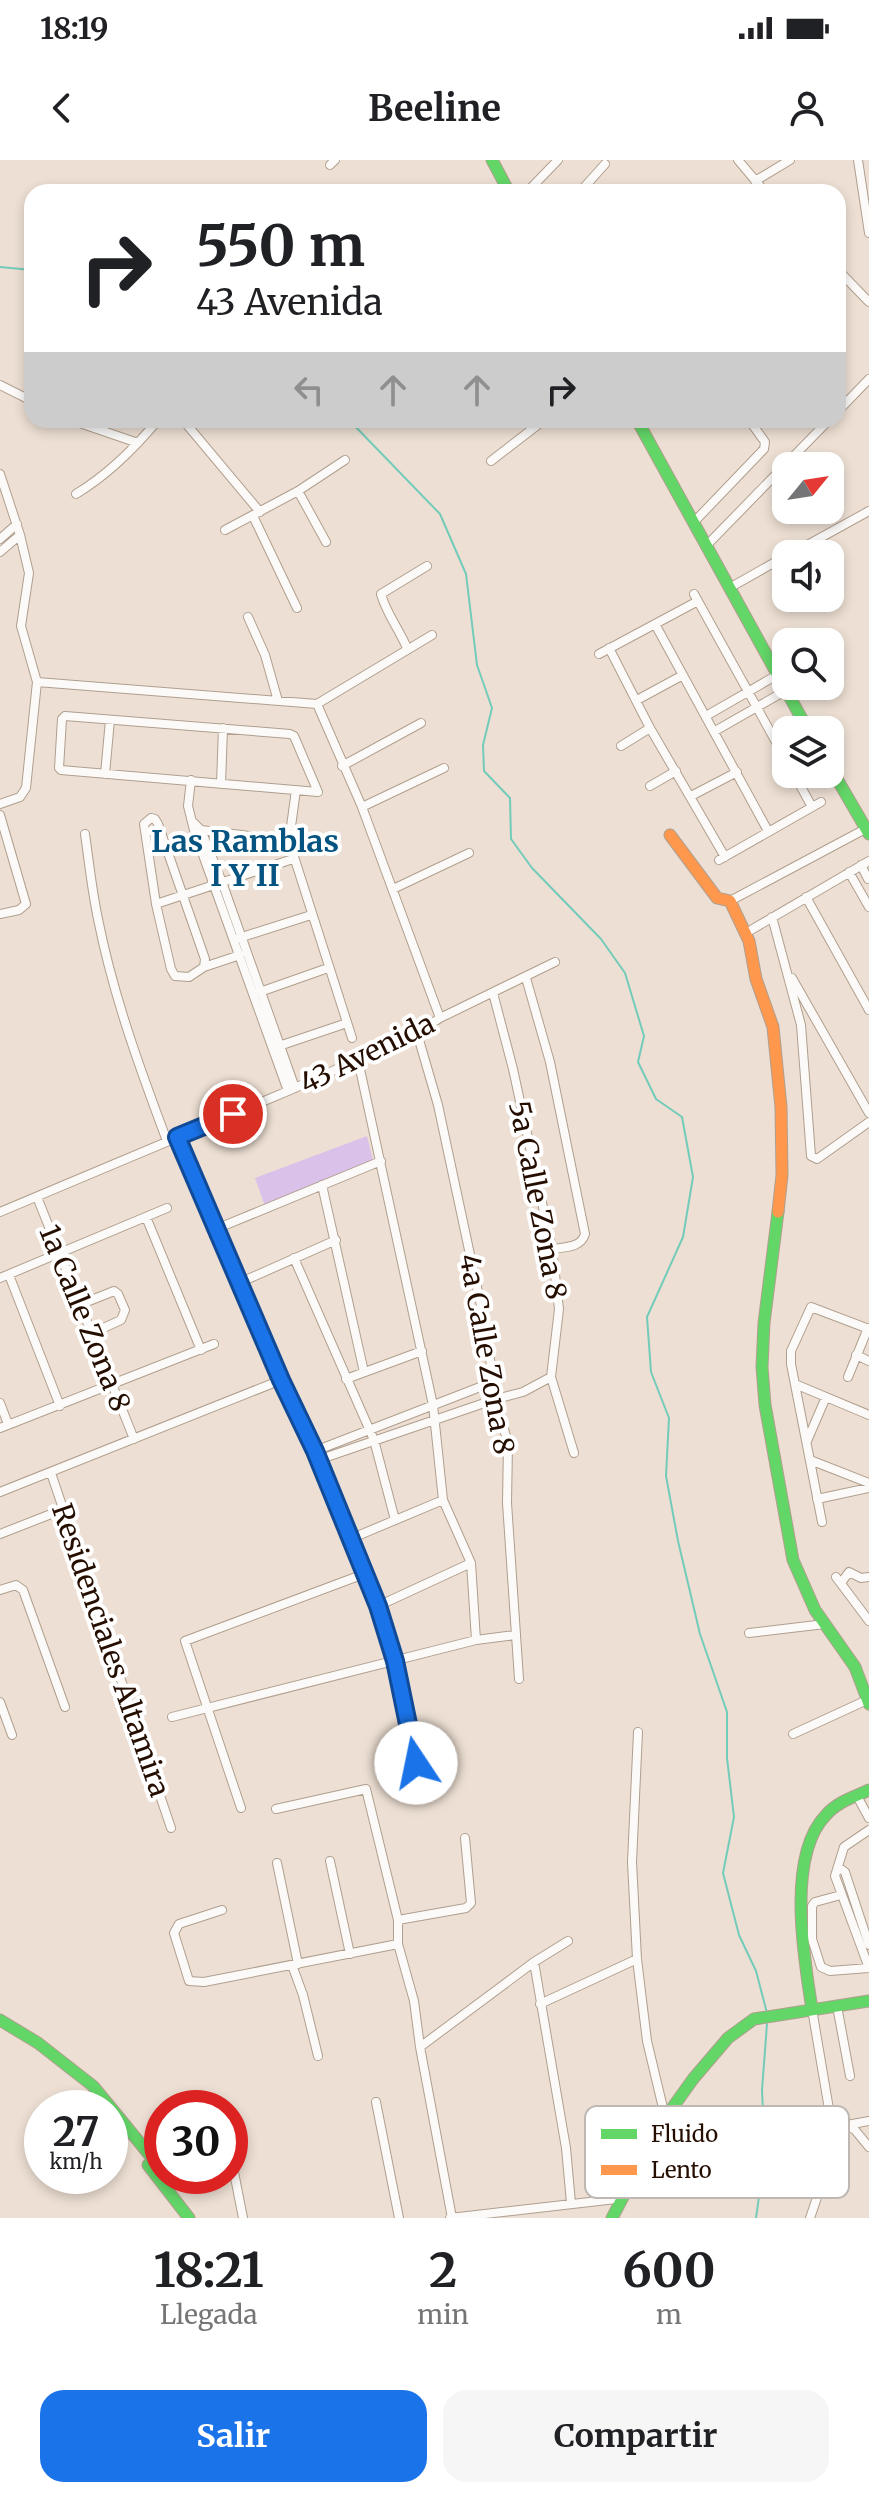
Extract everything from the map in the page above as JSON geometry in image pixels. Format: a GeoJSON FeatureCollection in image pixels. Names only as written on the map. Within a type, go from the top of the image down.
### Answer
{"type":"FeatureCollection","features":[{"type":"Feature","properties":{"kind":"main road"},"geometry":{"type":"LineString","coordinates":[[492,160],[505,184]]}},
{"type":"Feature","properties":{"kind":"main road"},"geometry":{"type":"LineString","coordinates":[[641,428],[772,665]]}},
{"type":"Feature","properties":{"kind":"main road"},"geometry":{"type":"LineString","coordinates":[[843,788],[868,830]]}},
{"type":"Feature","properties":{"kind":"main road"},"geometry":{"type":"LineString","coordinates":[[670,835],[717,898],[730,901],[749,941],[756,979],[773,1027],[781,1107],[782,1175],[764,1323],[762,1367],[765,1405],[793,1560],[815,1610],[855,1667],[868,1702]]}},
{"type":"Feature","properties":{"kind":"main road"},"geometry":{"type":"LineString","coordinates":[[812,2009],[802,1944],[806,1863],[812,1839],[821,1820],[835,1806],[869,1790]]}},
{"type":"Feature","properties":{"kind":"main road"},"geometry":{"type":"LineString","coordinates":[[674,2106],[728,2038],[754,2019],[869,2001]]}},
{"type":"Feature","properties":{"kind":"main road"},"geometry":{"type":"LineString","coordinates":[[0,2020],[38,2043],[93,2086],[144,2148]]}},
{"type":"Feature","properties":{"kind":"main road"},"geometry":{"type":"LineString","coordinates":[[0,2031],[60,2070],[82,2090]]}},
{"type":"Feature","properties":{"kind":"main road"},"geometry":{"type":"LineString","coordinates":[[128,2141],[189,2218]]}},
{"type":"Feature","properties":{"kind":"main road"},"geometry":{"type":"LineString","coordinates":[[181,2194],[199,2218]]}},
{"type":"Feature","properties":{"kind":"main road"},"geometry":{"type":"LineString","coordinates":[[612,2218],[624,2198]]}},
{"type":"Feature","properties":{"kind":"street"},"geometry":{"type":"LineString","coordinates":[[535,184],[558,160]]}},
{"type":"Feature","properties":{"kind":"street"},"geometry":{"type":"LineString","coordinates":[[738,160],[758,184]]}},
{"type":"Feature","properties":{"kind":"street"},"geometry":{"type":"LineString","coordinates":[[755,181],[790,160]]}},
{"type":"Feature","properties":{"kind":"street"},"geometry":{"type":"LineString","coordinates":[[858,160],[869,233]]}},
{"type":"Feature","properties":{"kind":"street"},"geometry":{"type":"LineString","coordinates":[[587,184],[605,164]]}},
{"type":"Feature","properties":{"kind":"street"},"geometry":{"type":"LineString","coordinates":[[846,278],[869,302]]}},
{"type":"Feature","properties":{"kind":"street"},"geometry":{"type":"LineString","coordinates":[[846,403],[869,379]]}},
{"type":"Feature","properties":{"kind":"street"},"geometry":{"type":"LineString","coordinates":[[0,385],[24,397]]}},
{"type":"Feature","properties":{"kind":"street"},"geometry":{"type":"LineString","coordinates":[[94,428],[138,443]]}},
{"type":"Feature","properties":{"kind":"street"},"geometry":{"type":"LineString","coordinates":[[76,494],[109,471],[151,428]]}},
{"type":"Feature","properties":{"kind":"street"},"geometry":{"type":"LineString","coordinates":[[189,428],[256,514],[297,608]]}},
{"type":"Feature","properties":{"kind":"street"},"geometry":{"type":"LineString","coordinates":[[491,461],[534,428]]}},
{"type":"Feature","properties":{"kind":"street"},"geometry":{"type":"LineString","coordinates":[[694,522],[764,449],[765,442],[755,428]]}},
{"type":"Feature","properties":{"kind":"street"},"geometry":{"type":"LineString","coordinates":[[707,545],[821,428]]}},
{"type":"Feature","properties":{"kind":"street"},"geometry":{"type":"LineString","coordinates":[[225,530],[298,491],[345,460]]}},
{"type":"Feature","properties":{"kind":"street"},"geometry":{"type":"LineString","coordinates":[[0,474],[29,573],[21,626],[37,682],[26,788],[20,797],[0,804]]}},
{"type":"Feature","properties":{"kind":"street"},"geometry":{"type":"LineString","coordinates":[[298,491],[326,542]]}},
{"type":"Feature","properties":{"kind":"street"},"geometry":{"type":"LineString","coordinates":[[816,540],[869,511]]}},
{"type":"Feature","properties":{"kind":"street"},"geometry":{"type":"LineString","coordinates":[[0,539],[17,524]]}},
{"type":"Feature","properties":{"kind":"street"},"geometry":{"type":"LineString","coordinates":[[0,552],[20,535]]}},
{"type":"Feature","properties":{"kind":"street"},"geometry":{"type":"LineString","coordinates":[[731,587],[772,564]]}},
{"type":"Feature","properties":{"kind":"street"},"geometry":{"type":"LineString","coordinates":[[407,648],[381,594],[427,566]]}},
{"type":"Feature","properties":{"kind":"street"},"geometry":{"type":"LineString","coordinates":[[599,654],[655,624],[696,597],[772,734]]}},
{"type":"Feature","properties":{"kind":"street"},"geometry":{"type":"LineString","coordinates":[[248,617],[265,655],[278,701]]}},
{"type":"Feature","properties":{"kind":"street"},"geometry":{"type":"LineString","coordinates":[[655,624],[768,831]]}},
{"type":"Feature","properties":{"kind":"street"},"geometry":{"type":"LineString","coordinates":[[37,682],[317,704],[432,635]]}},
{"type":"Feature","properties":{"kind":"street"},"geometry":{"type":"LineString","coordinates":[[609,648],[722,858],[821,802]]}},
{"type":"Feature","properties":{"kind":"street"},"geometry":{"type":"LineString","coordinates":[[637,700],[683,675]]}},
{"type":"Feature","properties":{"kind":"street"},"geometry":{"type":"LineString","coordinates":[[706,716],[772,678]]}},
{"type":"Feature","properties":{"kind":"street"},"geometry":{"type":"LineString","coordinates":[[715,731],[772,698]]}},
{"type":"Feature","properties":{"kind":"street"},"geometry":{"type":"LineString","coordinates":[[317,704],[362,807],[440,1018]]}},
{"type":"Feature","properties":{"kind":"street"},"geometry":{"type":"LineString","coordinates":[[65,716],[110,720],[292,734],[318,790],[59,768],[62,719],[65,716]]}},
{"type":"Feature","properties":{"kind":"street"},"geometry":{"type":"LineString","coordinates":[[105,774],[110,720]]}},
{"type":"Feature","properties":{"kind":"street"},"geometry":{"type":"LineString","coordinates":[[342,766],[421,723]]}},
{"type":"Feature","properties":{"kind":"street"},"geometry":{"type":"LineString","coordinates":[[221,784],[223,728]]}},
{"type":"Feature","properties":{"kind":"street"},"geometry":{"type":"LineString","coordinates":[[621,746],[650,728]]}},
{"type":"Feature","properties":{"kind":"street"},"geometry":{"type":"LineString","coordinates":[[362,807],[444,768]]}},
{"type":"Feature","properties":{"kind":"street"},"geometry":{"type":"LineString","coordinates":[[650,786],[676,771]]}},
{"type":"Feature","properties":{"kind":"street"},"geometry":{"type":"LineString","coordinates":[[691,796],[737,772]]}},
{"type":"Feature","properties":{"kind":"street"},"geometry":{"type":"LineString","coordinates":[[191,780],[188,806],[198,827]]}},
{"type":"Feature","properties":{"kind":"street"},"geometry":{"type":"LineString","coordinates":[[802,788],[812,807]]}},
{"type":"Feature","properties":{"kind":"street"},"geometry":{"type":"LineString","coordinates":[[296,790],[289,841],[293,859],[352,1038]]}},
{"type":"Feature","properties":{"kind":"street"},"geometry":{"type":"LineString","coordinates":[[0,815],[26,904],[19,910],[0,914]]}},
{"type":"Feature","properties":{"kind":"street"},"geometry":{"type":"LineString","coordinates":[[204,967],[205,959],[158,824],[151,818],[144,824],[156,904],[175,976],[189,977],[204,967],[240,955]]}},
{"type":"Feature","properties":{"kind":"street"},"geometry":{"type":"LineString","coordinates":[[198,827],[289,841]]}},
{"type":"Feature","properties":{"kind":"street"},"geometry":{"type":"LineString","coordinates":[[198,827],[194,830],[219,884],[292,1089]]}},
{"type":"Feature","properties":{"kind":"street"},"geometry":{"type":"LineString","coordinates":[[730,901],[868,830]]}},
{"type":"Feature","properties":{"kind":"street"},"geometry":{"type":"LineString","coordinates":[[85,834],[98,920],[112,975],[132,1044],[167,1141]]}},
{"type":"Feature","properties":{"kind":"street"},"geometry":{"type":"LineString","coordinates":[[393,889],[469,853]]}},
{"type":"Feature","properties":{"kind":"street"},"geometry":{"type":"LineString","coordinates":[[156,904],[293,859]]}},
{"type":"Feature","properties":{"kind":"street"},"geometry":{"type":"LineString","coordinates":[[751,930],[865,863],[869,878],[857,885]]}},
{"type":"Feature","properties":{"kind":"street"},"geometry":{"type":"LineString","coordinates":[[849,872],[869,907]]}},
{"type":"Feature","properties":{"kind":"street"},"geometry":{"type":"LineString","coordinates":[[806,897],[869,1010]]}},
{"type":"Feature","properties":{"kind":"street"},"geometry":{"type":"LineString","coordinates":[[239,938],[311,915]]}},
{"type":"Feature","properties":{"kind":"street"},"geometry":{"type":"LineString","coordinates":[[772,917],[801,1025],[811,1156],[817,1159],[869,1122]]}},
{"type":"Feature","properties":{"kind":"street"},"geometry":{"type":"LineString","coordinates":[[239,938],[240,955],[258,992]]}},
{"type":"Feature","properties":{"kind":"street","name":"43 Avenida"},"geometry":{"type":"LineString","coordinates":[[0,1212],[358,1060],[555,962]]}},
{"type":"Feature","properties":{"kind":"street"},"geometry":{"type":"LineString","coordinates":[[258,992],[328,968]]}},
{"type":"Feature","properties":{"kind":"street"},"geometry":{"type":"LineString","coordinates":[[787,971],[869,1113]]}},
{"type":"Feature","properties":{"kind":"street"},"geometry":{"type":"LineString","coordinates":[[526,978],[550,1062],[585,1234],[582,1241],[575,1245],[552,1249]]}},
{"type":"Feature","properties":{"kind":"street","name":"5a Calle Zona 8"},"geometry":{"type":"LineString","coordinates":[[493,993],[513,1069],[552,1249],[559,1309],[551,1377],[574,1453]]}},
{"type":"Feature","properties":{"kind":"street"},"geometry":{"type":"LineString","coordinates":[[277,1047],[347,1023]]}},
{"type":"Feature","properties":{"kind":"street","name":"4a Calle Zona 8"},"geometry":{"type":"LineString","coordinates":[[417,1033],[438,1105],[484,1320],[496,1399],[508,1444],[507,1503],[519,1679]]}},
{"type":"Feature","properties":{"kind":"street"},"geometry":{"type":"LineString","coordinates":[[358,1060],[436,1419],[443,1500],[471,1563],[476,1640]]}},
{"type":"Feature","properties":{"kind":"street"},"geometry":{"type":"LineString","coordinates":[[177,1137],[316,1455],[378,1606],[395,1661],[416,1763]]}},
{"type":"Feature","properties":{"kind":"street"},"geometry":{"type":"LineString","coordinates":[[216,1229],[381,1161]]}},
{"type":"Feature","properties":{"kind":"street"},"geometry":{"type":"LineString","coordinates":[[322,1185],[364,1372]]}},
{"type":"Feature","properties":{"kind":"street","name":"1a Calle Zona 8"},"geometry":{"type":"LineString","coordinates":[[37,1197],[110,1386],[134,1439]]}},
{"type":"Feature","properties":{"kind":"street"},"geometry":{"type":"LineString","coordinates":[[60,1406],[4,1276],[167,1208]]}},
{"type":"Feature","properties":{"kind":"street"},"geometry":{"type":"LineString","coordinates":[[146,1217],[201,1350]]}},
{"type":"Feature","properties":{"kind":"street"},"geometry":{"type":"LineString","coordinates":[[239,1283],[336,1240]]}},
{"type":"Feature","properties":{"kind":"street"},"geometry":{"type":"LineString","coordinates":[[294,1258],[374,1440],[395,1520]]}},
{"type":"Feature","properties":{"kind":"street"},"geometry":{"type":"LineString","coordinates":[[79,1305],[114,1291],[125,1310],[124,1317],[118,1322],[90,1334]]}},
{"type":"Feature","properties":{"kind":"street"},"geometry":{"type":"LineString","coordinates":[[822,1522],[791,1351],[811,1307],[868,1328],[848,1377]]}},
{"type":"Feature","properties":{"kind":"street"},"geometry":{"type":"LineString","coordinates":[[0,1403],[4,1426],[214,1344]]}},
{"type":"Feature","properties":{"kind":"street"},"geometry":{"type":"LineString","coordinates":[[346,1379],[422,1351]]}},
{"type":"Feature","properties":{"kind":"street"},"geometry":{"type":"LineString","coordinates":[[856,1355],[869,1361]]}},
{"type":"Feature","properties":{"kind":"street"},"geometry":{"type":"LineString","coordinates":[[316,1455],[374,1440],[523,1392],[551,1377]]}},
{"type":"Feature","properties":{"kind":"street"},"geometry":{"type":"LineString","coordinates":[[0,1492],[281,1380]]}},
{"type":"Feature","properties":{"kind":"street"},"geometry":{"type":"LineString","coordinates":[[316,1455],[369,1429],[493,1382]]}},
{"type":"Feature","properties":{"kind":"street"},"geometry":{"type":"LineString","coordinates":[[795,1384],[869,1415]]}},
{"type":"Feature","properties":{"kind":"street"},"geometry":{"type":"LineString","coordinates":[[807,1441],[826,1397]]}},
{"type":"Feature","properties":{"kind":"street"},"geometry":{"type":"LineString","coordinates":[[810,1460],[869,1485]]}},
{"type":"Feature","properties":{"kind":"street","name":"Residenciales Altamira"},"geometry":{"type":"LineString","coordinates":[[51,1473],[171,1828]]}},
{"type":"Feature","properties":{"kind":"street"},"geometry":{"type":"LineString","coordinates":[[817,1499],[869,1485]]}},
{"type":"Feature","properties":{"kind":"street"},"geometry":{"type":"LineString","coordinates":[[350,1539],[443,1500]]}},
{"type":"Feature","properties":{"kind":"street"},"geometry":{"type":"LineString","coordinates":[[0,1534],[64,1509]]}},
{"type":"Feature","properties":{"kind":"street"},"geometry":{"type":"LineString","coordinates":[[378,1606],[471,1563]]}},
{"type":"Feature","properties":{"kind":"street"},"geometry":{"type":"LineString","coordinates":[[865,1578],[849,1572],[838,1580],[869,1621]]}},
{"type":"Feature","properties":{"kind":"street"},"geometry":{"type":"LineString","coordinates":[[241,1808],[184,1645],[187,1638],[364,1574]]}},
{"type":"Feature","properties":{"kind":"street"},"geometry":{"type":"LineString","coordinates":[[847,1591],[865,1578]]}},
{"type":"Feature","properties":{"kind":"street"},"geometry":{"type":"LineString","coordinates":[[0,1590],[16,1585],[23,1590],[65,1707]]}},
{"type":"Feature","properties":{"kind":"street"},"geometry":{"type":"LineString","coordinates":[[749,1633],[825,1624]]}},
{"type":"Feature","properties":{"kind":"street"},"geometry":{"type":"LineString","coordinates":[[172,1717],[476,1640],[515,1635]]}},
{"type":"Feature","properties":{"kind":"street"},"geometry":{"type":"LineString","coordinates":[[0,1702],[12,1735]]}},
{"type":"Feature","properties":{"kind":"street"},"geometry":{"type":"LineString","coordinates":[[793,1734],[868,1702]]}},
{"type":"Feature","properties":{"kind":"street"},"geometry":{"type":"LineString","coordinates":[[638,1732],[632,1862],[637,1959],[647,2041],[663,2106]]}},
{"type":"Feature","properties":{"kind":"street"},"geometry":{"type":"LineString","coordinates":[[276,1809],[366,1789],[398,1920],[398,1944],[414,2001],[452,2218],[496,2216],[618,2198]]}},
{"type":"Feature","properties":{"kind":"street"},"geometry":{"type":"LineString","coordinates":[[857,1796],[869,1818]]}},
{"type":"Feature","properties":{"kind":"street"},"geometry":{"type":"LineString","coordinates":[[841,1895],[815,1902],[812,1906],[812,1939],[821,1967],[830,1971],[869,1968],[835,1876],[844,1847],[869,1830]]}},
{"type":"Feature","properties":{"kind":"street"},"geometry":{"type":"LineString","coordinates":[[398,1920],[466,1908],[471,1903],[465,1838]]}},
{"type":"Feature","properties":{"kind":"street"},"geometry":{"type":"LineString","coordinates":[[330,1861],[350,1954]]}},
{"type":"Feature","properties":{"kind":"street"},"geometry":{"type":"LineString","coordinates":[[277,1863],[295,1965],[318,2056]]}},
{"type":"Feature","properties":{"kind":"street"},"geometry":{"type":"LineString","coordinates":[[838,1867],[845,1872],[869,1945]]}},
{"type":"Feature","properties":{"kind":"street"},"geometry":{"type":"LineString","coordinates":[[222,1910],[175,1928],[189,1981],[204,1982],[398,1944]]}},
{"type":"Feature","properties":{"kind":"street"},"geometry":{"type":"LineString","coordinates":[[420,2047],[534,1962],[568,1941]]}},
{"type":"Feature","properties":{"kind":"street"},"geometry":{"type":"LineString","coordinates":[[540,2004],[637,1959]]}},
{"type":"Feature","properties":{"kind":"street"},"geometry":{"type":"LineString","coordinates":[[534,1962],[566,2148],[571,2203]]}},
{"type":"Feature","properties":{"kind":"street"},"geometry":{"type":"LineString","coordinates":[[837,2006],[850,2076]]}},
{"type":"Feature","properties":{"kind":"street"},"geometry":{"type":"LineString","coordinates":[[812,2009],[828,2106]]}},
{"type":"Feature","properties":{"kind":"street"},"geometry":{"type":"LineString","coordinates":[[376,2102],[399,2218]]}},
{"type":"Feature","properties":{"kind":"street"},"geometry":{"type":"LineString","coordinates":[[849,2125],[869,2121]]}},
{"type":"Feature","properties":{"kind":"street"},"geometry":{"type":"LineString","coordinates":[[849,2126],[862,2136],[869,2147]]}},
{"type":"Feature","properties":{"kind":"street"},"geometry":{"type":"LineString","coordinates":[[238,2194],[243,2218]]}},
{"type":"Feature","properties":{"kind":"street"},"geometry":{"type":"LineString","coordinates":[[810,2218],[817,2198]]}},
{"type":"Feature","properties":{"kind":"shaded area"},"geometry":{"type":"Polygon","coordinates":[[[367,1136],[374,1164],[266,1209],[255,1178],[367,1136]]]}},
{"type":"Feature","properties":{"kind":"waterway"},"geometry":{"type":"LineString","coordinates":[[0,267],[24,269]]}},
{"type":"Feature","properties":{"kind":"waterway"},"geometry":{"type":"LineString","coordinates":[[357,428],[440,514],[466,574],[477,665],[492,708],[483,745],[484,771],[510,798],[511,839],[532,868],[601,939],[625,973],[644,1036],[638,1062],[656,1099],[682,1117],[693,1177],[683,1237],[647,1317],[651,1372],[669,1418],[666,1476],[678,1541],[700,1634],[727,1712],[727,1758],[734,1817],[723,1873],[739,1935],[756,1971],[767,2013]]}},
{"type":"Feature","properties":{"kind":"waterway"},"geometry":{"type":"LineString","coordinates":[[763,2106],[767,2024]]}},
{"type":"Feature","properties":{"kind":"waterway"},"geometry":{"type":"LineString","coordinates":[[756,2218],[759,2198]]}},
{"type":"Feature","properties":{"kind":"traffic: fast"},"geometry":{"type":"LineString","coordinates":[[492,160],[505,184]]}},
{"type":"Feature","properties":{"kind":"traffic: fast"},"geometry":{"type":"LineString","coordinates":[[641,428],[800,716]]}},
{"type":"Feature","properties":{"kind":"traffic: fast"},"geometry":{"type":"LineString","coordinates":[[842,788],[869,834]]}},
{"type":"Feature","properties":{"kind":"traffic: fast"},"geometry":{"type":"LineString","coordinates":[[778,1212],[764,1323],[762,1367],[765,1405],[793,1560],[815,1610],[855,1667],[869,1704]]}},
{"type":"Feature","properties":{"kind":"traffic: fast"},"geometry":{"type":"LineString","coordinates":[[812,2009],[802,1936],[802,1881],[806,1855],[814,1833],[830,1810],[869,1790]]}},
{"type":"Feature","properties":{"kind":"traffic: fast"},"geometry":{"type":"LineString","coordinates":[[674,2106],[728,2038],[754,2019],[869,2001]]}},
{"type":"Feature","properties":{"kind":"traffic: fast"},"geometry":{"type":"LineString","coordinates":[[0,2020],[38,2043],[93,2086],[144,2148]]}},
{"type":"Feature","properties":{"kind":"traffic: fast"},"geometry":{"type":"LineString","coordinates":[[170,2194],[189,2218]]}},
{"type":"Feature","properties":{"kind":"traffic: fast"},"geometry":{"type":"LineString","coordinates":[[612,2218],[623,2198]]}},
{"type":"Feature","properties":{"kind":"traffic: slow"},"geometry":{"type":"LineString","coordinates":[[670,835],[717,898],[730,901],[749,941],[756,979],[773,1027],[781,1107],[782,1175],[778,1212]]}},
{"type":"Feature","properties":{"kind":"district","name":"Las Ramblas I Y II"},"geometry":{"type":"Point","coordinates":[245,859]}},
{"type":"Feature","properties":{"kind":"route"},"geometry":{"type":"LineString","coordinates":[[233,1114],[177,1137],[281,1380],[315,1451],[378,1606],[395,1661],[416,1763]]}}]}
